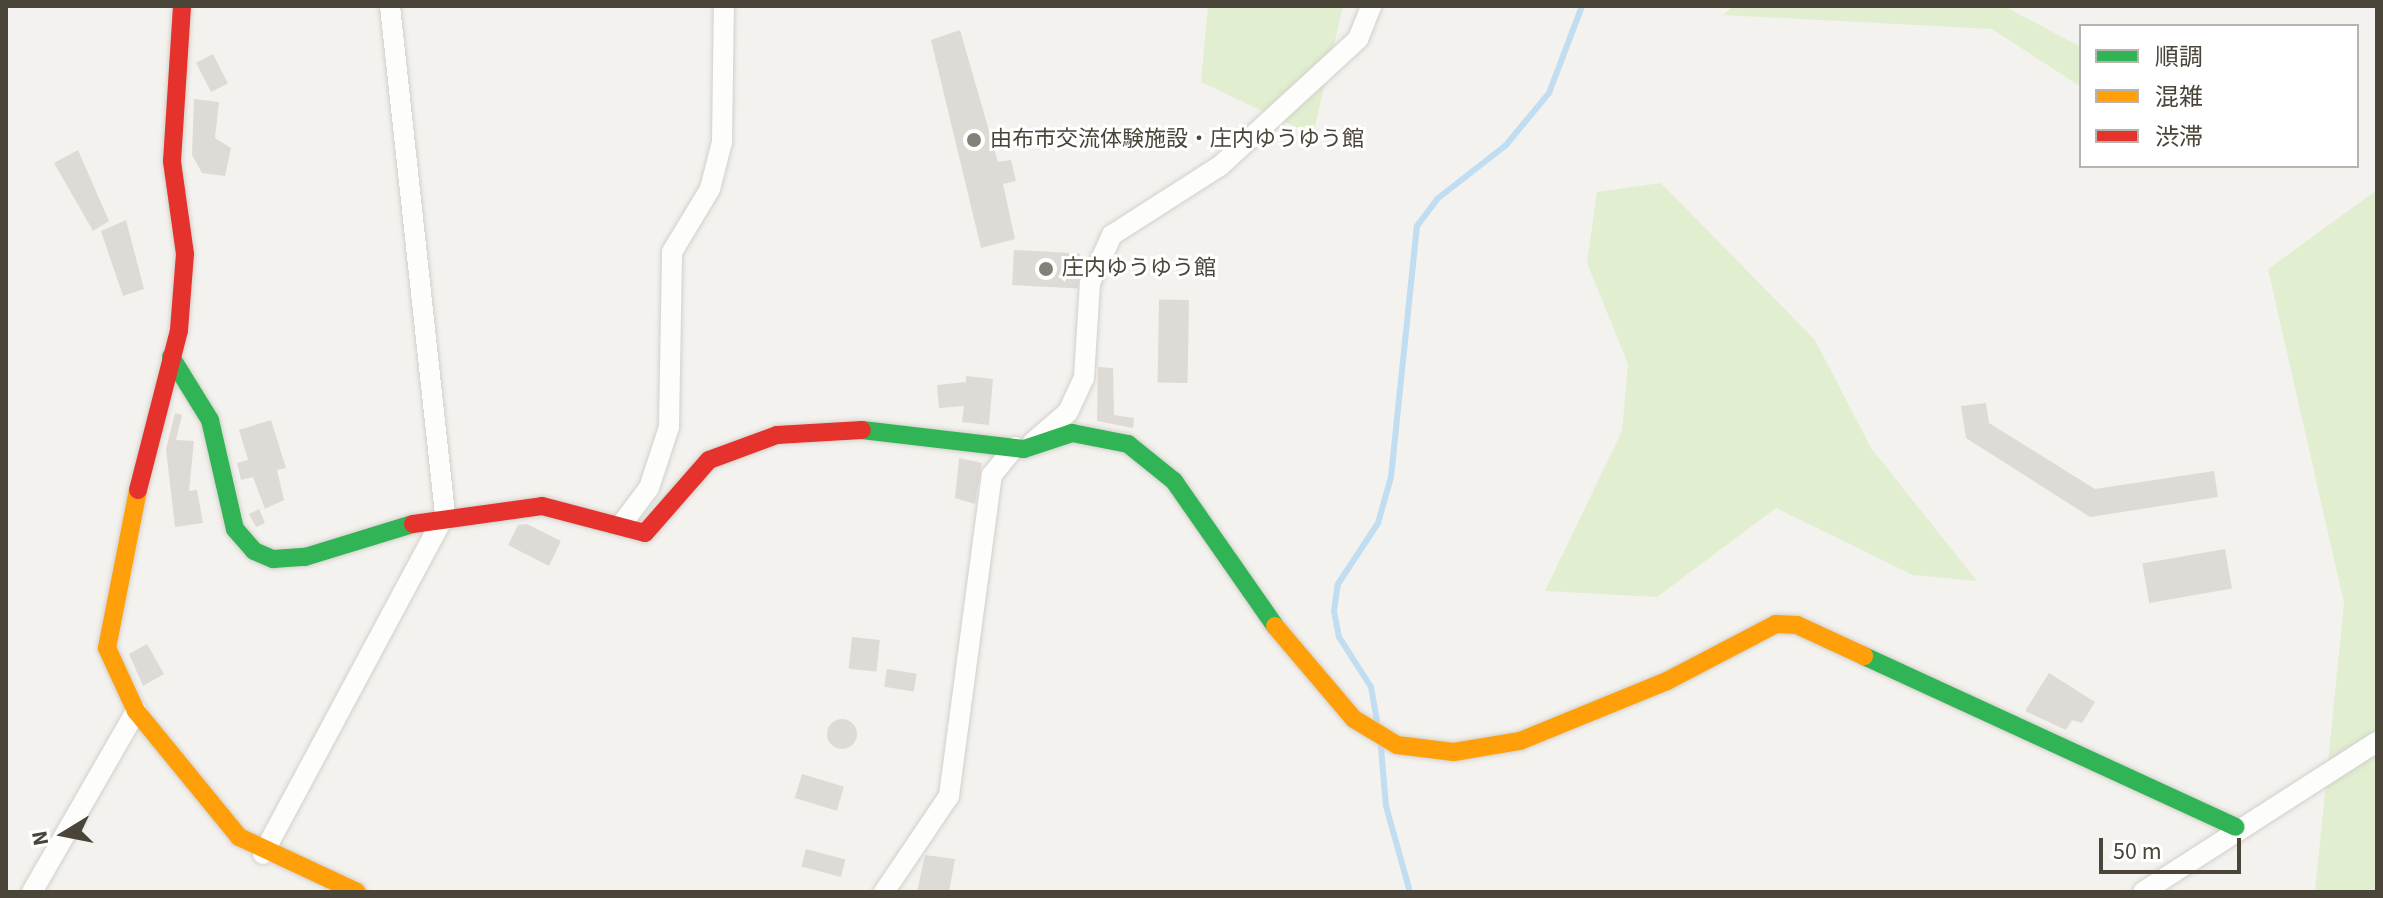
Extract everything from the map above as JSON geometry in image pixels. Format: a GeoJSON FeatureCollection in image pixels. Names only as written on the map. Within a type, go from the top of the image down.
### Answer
{"type":"FeatureCollection","features":[{"type":"Feature","properties":{"kind":"street"},"geometry":{"type":"LineString","coordinates":[[182,6],[172,161],[185,254],[171,357],[108,632],[107,648],[136,711],[239,837],[263,854],[357,892]]}},
{"type":"Feature","properties":{"kind":"street"},"geometry":{"type":"LineString","coordinates":[[263,854],[445,514],[390,6]]}},
{"type":"Feature","properties":{"kind":"street"},"geometry":{"type":"LineString","coordinates":[[621,525],[649,488],[669,427],[672,252],[710,189],[722,142],[724,6]]}},
{"type":"Feature","properties":{"kind":"street"},"geometry":{"type":"LineString","coordinates":[[884,892],[949,796],[992,475],[1019,448],[1068,412],[1084,378],[1090,283],[1112,235],[1220,166],[1358,39],[1371,6]]}},
{"type":"Feature","properties":{"kind":"street"},"geometry":{"type":"LineString","coordinates":[[171,357],[210,420],[235,529],[254,551],[273,559],[305,557],[445,514],[542,506],[645,533],[709,460],[777,435],[891,428],[1019,448],[1072,433],[1128,444],[1174,481],[1272,623],[1354,719],[1397,745],[1454,752],[1520,741],[1667,681],[1776,624],[1797,625],[2236,827]]}},
{"type":"Feature","properties":{"kind":"street"},"geometry":{"type":"LineString","coordinates":[[32,892],[136,711]]}},
{"type":"Feature","properties":{"kind":"street"},"geometry":{"type":"LineString","coordinates":[[2143,892],[2236,827],[2377,742]]}},
{"type":"Feature","properties":{"kind":"green space"},"geometry":{"type":"Polygon","coordinates":[[[1208,6],[1343,6],[1313,135],[1201,82],[1208,6]]]}},
{"type":"Feature","properties":{"kind":"green space"},"geometry":{"type":"Polygon","coordinates":[[[1733,6],[2004,6],[2079,46],[2079,86],[1992,29],[1723,15],[1733,6]]]}},
{"type":"Feature","properties":{"kind":"green space"},"geometry":{"type":"Polygon","coordinates":[[[1661,183],[1815,340],[1871,448],[1977,581],[1913,575],[1776,508],[1657,597],[1545,591],[1622,431],[1628,364],[1587,263],[1597,192],[1661,183]]]}},
{"type":"Feature","properties":{"kind":"green space"},"geometry":{"type":"Polygon","coordinates":[[[2377,190],[2377,892],[2315,892],[2344,603],[2268,269],[2377,190]]]}},
{"type":"Feature","properties":{"kind":"building","name":"由布市交流体験施設・庄内ゆうゆう館"},"geometry":{"type":"Polygon","coordinates":[[[960,30],[998,162],[1011,160],[1016,181],[1003,184],[1015,239],[981,248],[931,40],[960,30]]]}},
{"type":"Feature","properties":{"kind":"building"},"geometry":{"type":"Polygon","coordinates":[[[213,54],[228,83],[211,92],[196,63],[213,54]]]}},
{"type":"Feature","properties":{"kind":"building"},"geometry":{"type":"Polygon","coordinates":[[[194,99],[219,102],[215,138],[231,148],[225,176],[202,173],[192,155],[194,99]]]}},
{"type":"Feature","properties":{"kind":"building"},"geometry":{"type":"Polygon","coordinates":[[[78,150],[109,221],[93,231],[54,163],[78,150]]]}},
{"type":"Feature","properties":{"kind":"building"},"geometry":{"type":"Polygon","coordinates":[[[126,220],[144,289],[123,296],[101,231],[126,220]]]}},
{"type":"Feature","properties":{"kind":"building","name":"庄内ゆうゆう館"},"geometry":{"type":"Polygon","coordinates":[[[1014,250],[1080,253],[1078,288],[1012,285],[1014,250]]]}},
{"type":"Feature","properties":{"kind":"building"},"geometry":{"type":"Polygon","coordinates":[[[1159,299],[1189,300],[1188,383],[1158,382],[1159,299]]]}},
{"type":"Feature","properties":{"kind":"building"},"geometry":{"type":"Polygon","coordinates":[[[1098,367],[1113,368],[1114,415],[1134,418],[1133,428],[1097,421],[1098,367]]]}},
{"type":"Feature","properties":{"kind":"building"},"geometry":{"type":"Polygon","coordinates":[[[966,376],[993,379],[989,425],[962,422],[964,406],[939,408],[937,385],[966,382],[966,376]]]}},
{"type":"Feature","properties":{"kind":"building"},"geometry":{"type":"Polygon","coordinates":[[[1986,403],[1989,423],[2095,489],[2214,471],[2218,497],[2090,517],[1966,438],[1961,406],[1986,403]]]}},
{"type":"Feature","properties":{"kind":"building"},"geometry":{"type":"Polygon","coordinates":[[[175,413],[182,415],[176,440],[194,441],[189,491],[197,490],[203,523],[175,527],[166,449],[175,413]]]}},
{"type":"Feature","properties":{"kind":"building"},"geometry":{"type":"Polygon","coordinates":[[[271,420],[286,468],[277,470],[284,500],[265,509],[253,477],[241,480],[237,463],[248,460],[239,430],[271,420]]]}},
{"type":"Feature","properties":{"kind":"building"},"geometry":{"type":"Polygon","coordinates":[[[959,458],[982,463],[975,504],[955,498],[959,458]]]}},
{"type":"Feature","properties":{"kind":"building"},"geometry":{"type":"Polygon","coordinates":[[[259,509],[265,523],[256,527],[249,514],[259,509]]]}},
{"type":"Feature","properties":{"kind":"building"},"geometry":{"type":"Polygon","coordinates":[[[527,524],[561,541],[549,566],[508,545],[518,525],[527,524]]]}},
{"type":"Feature","properties":{"kind":"building"},"geometry":{"type":"Polygon","coordinates":[[[2225,549],[2232,588],[2149,603],[2142,564],[2225,549]]]}},
{"type":"Feature","properties":{"kind":"building"},"geometry":{"type":"Polygon","coordinates":[[[852,637],[880,640],[877,672],[849,669],[852,637]]]}},
{"type":"Feature","properties":{"kind":"building"},"geometry":{"type":"Polygon","coordinates":[[[147,644],[164,674],[143,686],[129,654],[147,644]]]}},
{"type":"Feature","properties":{"kind":"building"},"geometry":{"type":"Polygon","coordinates":[[[887,669],[917,674],[914,691],[884,687],[887,669]]]}},
{"type":"Feature","properties":{"kind":"building"},"geometry":{"type":"Polygon","coordinates":[[[2049,673],[2095,702],[2082,723],[2072,720],[2066,730],[2025,711],[2049,673]]]}},
{"type":"Feature","properties":{"kind":"building"},"geometry":{"type":"Polygon","coordinates":[[[842,719],[848,720],[856,728],[856,740],[848,748],[842,749],[836,748],[828,740],[827,734],[828,728],[836,720],[842,719]]]}},
{"type":"Feature","properties":{"kind":"building"},"geometry":{"type":"Polygon","coordinates":[[[802,774],[844,787],[837,811],[795,798],[802,774]]]}},
{"type":"Feature","properties":{"kind":"building"},"geometry":{"type":"Polygon","coordinates":[[[806,849],[846,860],[841,877],[801,866],[806,849]]]}},
{"type":"Feature","properties":{"kind":"building"},"geometry":{"type":"Polygon","coordinates":[[[925,855],[955,859],[949,892],[917,892],[925,855]]]}},
{"type":"Feature","properties":{"kind":"waterway"},"geometry":{"type":"LineString","coordinates":[[1377,721],[1371,687],[1339,637],[1334,611],[1338,584],[1378,523],[1391,477],[1417,226],[1437,199],[1506,145],[1549,93],[1582,6]]}},
{"type":"Feature","properties":{"kind":"waterway"},"geometry":{"type":"LineString","coordinates":[[1381,747],[1386,806],[1410,892]]}},
{"type":"Feature","properties":{"kind":"traffic: fast"},"geometry":{"type":"LineString","coordinates":[[171,357],[210,420],[235,529],[254,551],[273,559],[305,557],[413,524]]}},
{"type":"Feature","properties":{"kind":"traffic: fast"},"geometry":{"type":"LineString","coordinates":[[862,430],[1024,449],[1072,433],[1128,444],[1174,481],[1275,626]]}},
{"type":"Feature","properties":{"kind":"traffic: fast"},"geometry":{"type":"LineString","coordinates":[[1864,656],[2236,827]]}},
{"type":"Feature","properties":{"kind":"traffic: slow"},"geometry":{"type":"LineString","coordinates":[[138,490],[107,648],[136,711],[239,837],[357,892]]}},
{"type":"Feature","properties":{"kind":"traffic: slow"},"geometry":{"type":"LineString","coordinates":[[1275,626],[1354,719],[1397,745],[1454,752],[1520,741],[1667,681],[1776,624],[1797,625],[1864,656]]}},
{"type":"Feature","properties":{"kind":"traffic: jam"},"geometry":{"type":"LineString","coordinates":[[138,490],[179,330],[185,254],[172,161],[182,6]]}},
{"type":"Feature","properties":{"kind":"traffic: jam"},"geometry":{"type":"LineString","coordinates":[[413,524],[542,506],[645,533],[709,460],[777,435],[862,430]]}},
{"type":"Feature","properties":{"kind":"place","name":"由布市交流体験施設・庄内ゆうゆう館"},"geometry":{"type":"Point","coordinates":[974,140]}},
{"type":"Feature","properties":{"kind":"place","name":"庄内ゆうゆう館"},"geometry":{"type":"Point","coordinates":[1046,269]}}]}
